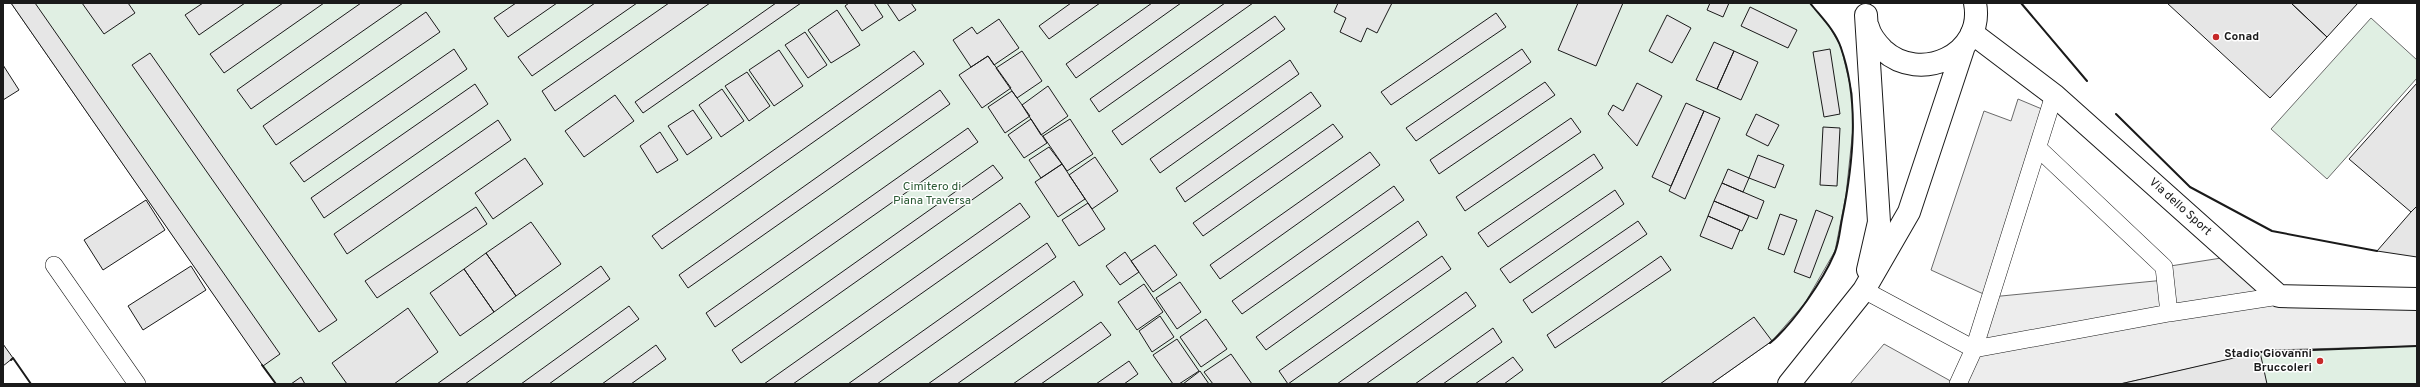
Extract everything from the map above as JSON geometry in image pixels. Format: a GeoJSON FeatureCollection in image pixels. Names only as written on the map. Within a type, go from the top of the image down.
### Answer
{"type":"FeatureCollection","features":[{"type":"Feature","properties":{"kind":"main road"},"geometry":{"type":"LineString","coordinates":[[1866,9],[1869,31],[1878,45],[1890,56],[1905,64],[1921,66],[1938,64],[1952,57],[1970,35],[1975,3]]}},
{"type":"Feature","properties":{"kind":"main road"},"geometry":{"type":"LineString","coordinates":[[1789,384],[1864,290],[1909,212],[1980,3]]}},
{"type":"Feature","properties":{"kind":"main road"},"geometry":{"type":"LineString","coordinates":[[1864,290],[1879,222],[1866,9]]}},
{"type":"Feature","properties":{"kind":"main road","name":"Via dello Sport"},"geometry":{"type":"LineString","coordinates":[[1970,35],[2054,95],[2279,296]]}},
{"type":"Feature","properties":{"kind":"main road"},"geometry":{"type":"LineString","coordinates":[[2279,296],[2417,299]]}},
{"type":"Feature","properties":{"kind":"lane"},"geometry":{"type":"LineString","coordinates":[[1958,384],[1974,349],[2054,95]]}},
{"type":"Feature","properties":{"kind":"lane"},"geometry":{"type":"LineString","coordinates":[[2038,148],[2164,267],[2169,313]]}},
{"type":"Feature","properties":{"kind":"lane"},"geometry":{"type":"LineString","coordinates":[[54,264],[137,384]]}},
{"type":"Feature","properties":{"kind":"lane"},"geometry":{"type":"LineString","coordinates":[[1864,290],[1974,349],[2169,313],[2279,296]]}},
{"type":"Feature","properties":{"kind":"green space","name":"Cimitero di Piana Traversa"},"geometry":{"type":"Polygon","coordinates":[[[11,3],[1810,3],[1829,26],[1841,47],[1852,93],[1853,128],[1846,195],[1835,251],[1805,303],[1772,341],[1711,384],[276,384],[11,3]]]}},
{"type":"Feature","properties":{"kind":"green space"},"geometry":{"type":"Polygon","coordinates":[[[2371,18],[2417,60],[2417,78],[2327,179],[2271,129],[2371,18]]]}},
{"type":"Feature","properties":{"kind":"green space","name":"Stadio Giovanni Bruccoleri"},"geometry":{"type":"Polygon","coordinates":[[[2417,346],[2417,384],[2120,384],[2273,350],[2417,346]]]}},
{"type":"Feature","properties":{"kind":"shaded area"},"geometry":{"type":"Polygon","coordinates":[[[2018,99],[2049,112],[1991,297],[2165,280],[2164,267],[2234,256],[2279,296],[2417,299],[2417,346],[2273,350],[2120,384],[1958,384],[1990,297],[1931,270],[1984,111],[2011,121],[2018,99]]]}},
{"type":"Feature","properties":{"kind":"shaded area"},"geometry":{"type":"Polygon","coordinates":[[[1884,344],[1956,384],[1850,384],[1884,344]]]}},
{"type":"Feature","properties":{"kind":"building"},"geometry":{"type":"Polygon","coordinates":[[[11,3],[35,3],[280,354],[263,366],[11,3]]]}},
{"type":"Feature","properties":{"kind":"building"},"geometry":{"type":"Polygon","coordinates":[[[82,3],[128,3],[135,13],[104,34],[82,3]]]}},
{"type":"Feature","properties":{"kind":"building"},"geometry":{"type":"Polygon","coordinates":[[[203,3],[245,3],[199,35],[185,15],[203,3]]]}},
{"type":"Feature","properties":{"kind":"building"},"geometry":{"type":"Polygon","coordinates":[[[283,3],[324,3],[224,73],[210,54],[283,3]]]}},
{"type":"Feature","properties":{"kind":"building"},"geometry":{"type":"Polygon","coordinates":[[[361,3],[403,3],[251,109],[237,90],[361,3]]]}},
{"type":"Feature","properties":{"kind":"building"},"geometry":{"type":"Polygon","coordinates":[[[516,3],[557,3],[508,37],[494,18],[516,3]]]}},
{"type":"Feature","properties":{"kind":"building"},"geometry":{"type":"Polygon","coordinates":[[[595,3],[637,3],[532,76],[518,57],[595,3]]]}},
{"type":"Feature","properties":{"kind":"building"},"geometry":{"type":"Polygon","coordinates":[[[669,3],[710,3],[555,111],[542,91],[669,3]]]}},
{"type":"Feature","properties":{"kind":"building"},"geometry":{"type":"Polygon","coordinates":[[[776,3],[801,3],[643,113],[635,102],[776,3]]]}},
{"type":"Feature","properties":{"kind":"building"},"geometry":{"type":"Polygon","coordinates":[[[849,3],[874,3],[883,17],[862,31],[845,6],[849,3]]]}},
{"type":"Feature","properties":{"kind":"building"},"geometry":{"type":"Polygon","coordinates":[[[887,3],[911,3],[916,10],[899,21],[887,3]]]}},
{"type":"Feature","properties":{"kind":"building"},"geometry":{"type":"Polygon","coordinates":[[[1071,3],[1100,3],[1049,39],[1039,26],[1071,3]]]}},
{"type":"Feature","properties":{"kind":"building"},"geometry":{"type":"Polygon","coordinates":[[[1152,3],[1181,3],[1076,78],[1066,64],[1152,3]]]}},
{"type":"Feature","properties":{"kind":"building"},"geometry":{"type":"Polygon","coordinates":[[[1225,3],[1253,3],[1099,112],[1090,99],[1225,3]]]}},
{"type":"Feature","properties":{"kind":"building"},"geometry":{"type":"Polygon","coordinates":[[[1338,3],[1392,3],[1377,33],[1367,28],[1361,42],[1340,32],[1346,18],[1334,12],[1338,3]]]}},
{"type":"Feature","properties":{"kind":"building"},"geometry":{"type":"Polygon","coordinates":[[[1578,3],[1623,3],[1596,66],[1558,50],[1578,3]]]}},
{"type":"Feature","properties":{"kind":"building"},"geometry":{"type":"Polygon","coordinates":[[[1710,3],[1729,3],[1723,17],[1707,10],[1710,3]]]}},
{"type":"Feature","properties":{"kind":"building"},"geometry":{"type":"Polygon","coordinates":[[[2167,3],[2291,3],[2327,37],[2270,98],[2167,3]]]}},
{"type":"Feature","properties":{"kind":"building"},"geometry":{"type":"Polygon","coordinates":[[[2291,3],[2358,3],[2327,37],[2291,3]]]}},
{"type":"Feature","properties":{"kind":"building"},"geometry":{"type":"Polygon","coordinates":[[[1750,7],[1797,30],[1788,48],[1741,26],[1750,7]]]}},
{"type":"Feature","properties":{"kind":"building"},"geometry":{"type":"Polygon","coordinates":[[[837,10],[860,45],[831,63],[808,30],[837,10]]]}},
{"type":"Feature","properties":{"kind":"building"},"geometry":{"type":"Polygon","coordinates":[[[426,12],[440,32],[276,145],[263,126],[426,12]]]}},
{"type":"Feature","properties":{"kind":"building"},"geometry":{"type":"Polygon","coordinates":[[[1496,13],[1506,27],[1391,105],[1381,92],[1496,13]]]}},
{"type":"Feature","properties":{"kind":"building"},"geometry":{"type":"Polygon","coordinates":[[[1667,15],[1691,28],[1672,63],[1649,51],[1667,15]]]}},
{"type":"Feature","properties":{"kind":"building"},"geometry":{"type":"Polygon","coordinates":[[[1275,16],[1285,29],[1122,145],[1112,131],[1275,16]]]}},
{"type":"Feature","properties":{"kind":"building"},"geometry":{"type":"Polygon","coordinates":[[[999,19],[1019,48],[994,65],[988,56],[971,67],[953,40],[972,27],[977,34],[999,19]]]}},
{"type":"Feature","properties":{"kind":"building"},"geometry":{"type":"Polygon","coordinates":[[[805,32],[827,65],[808,78],[785,45],[805,32]]]}},
{"type":"Feature","properties":{"kind":"building"},"geometry":{"type":"Polygon","coordinates":[[[1714,42],[1734,51],[1717,89],[1696,80],[1714,42]]]}},
{"type":"Feature","properties":{"kind":"building"},"geometry":{"type":"Polygon","coordinates":[[[454,49],[467,69],[304,182],[290,163],[454,49]]]}},
{"type":"Feature","properties":{"kind":"building"},"geometry":{"type":"Polygon","coordinates":[[[1522,49],[1531,62],[1416,141],[1406,128],[1522,49]]]}},
{"type":"Feature","properties":{"kind":"building"},"geometry":{"type":"Polygon","coordinates":[[[1830,49],[1840,114],[1824,117],[1813,52],[1830,49]]]}},
{"type":"Feature","properties":{"kind":"building"},"geometry":{"type":"Polygon","coordinates":[[[779,50],[803,86],[774,106],[749,70],[779,50]]]}},
{"type":"Feature","properties":{"kind":"building"},"geometry":{"type":"Polygon","coordinates":[[[914,51],[924,64],[662,249],[652,236],[914,51]]]}},
{"type":"Feature","properties":{"kind":"building"},"geometry":{"type":"Polygon","coordinates":[[[1022,51],[1042,81],[1017,98],[996,68],[1022,51]]]}},
{"type":"Feature","properties":{"kind":"building"},"geometry":{"type":"Polygon","coordinates":[[[1734,51],[1758,62],[1741,100],[1717,89],[1734,51]]]}},
{"type":"Feature","properties":{"kind":"building"},"geometry":{"type":"Polygon","coordinates":[[[150,53],[337,320],[319,332],[132,65],[150,53]]]}},
{"type":"Feature","properties":{"kind":"building"},"geometry":{"type":"Polygon","coordinates":[[[988,56],[1011,88],[982,108],[959,75],[988,56]]]}},
{"type":"Feature","properties":{"kind":"building"},"geometry":{"type":"Polygon","coordinates":[[[1290,60],[1299,74],[1160,173],[1150,159],[1290,60]]]}},
{"type":"Feature","properties":{"kind":"building"},"geometry":{"type":"Polygon","coordinates":[[[3,65],[19,90],[3,100],[3,65]]]}},
{"type":"Feature","properties":{"kind":"building"},"geometry":{"type":"Polygon","coordinates":[[[747,72],[770,106],[749,121],[725,86],[747,72]]]}},
{"type":"Feature","properties":{"kind":"building"},"geometry":{"type":"Polygon","coordinates":[[[1545,82],[1555,95],[1439,174],[1430,160],[1545,82]]]}},
{"type":"Feature","properties":{"kind":"building"},"geometry":{"type":"Polygon","coordinates":[[[1637,83],[1662,96],[1637,146],[1608,114],[1613,105],[1623,111],[1637,83]]]}},
{"type":"Feature","properties":{"kind":"building"},"geometry":{"type":"Polygon","coordinates":[[[2417,83],[2417,206],[2411,212],[2349,159],[2417,83]]]}},
{"type":"Feature","properties":{"kind":"building"},"geometry":{"type":"Polygon","coordinates":[[[475,84],[488,104],[324,218],[311,198],[475,84]]]}},
{"type":"Feature","properties":{"kind":"building"},"geometry":{"type":"Polygon","coordinates":[[[1048,86],[1068,116],[1041,135],[1022,105],[1048,86]]]}},
{"type":"Feature","properties":{"kind":"building"},"geometry":{"type":"Polygon","coordinates":[[[722,89],[744,121],[721,137],[699,105],[722,89]]]}},
{"type":"Feature","properties":{"kind":"building"},"geometry":{"type":"Polygon","coordinates":[[[940,90],[950,104],[688,288],[679,275],[940,90]]]}},
{"type":"Feature","properties":{"kind":"building"},"geometry":{"type":"Polygon","coordinates":[[[1012,91],[1030,116],[1005,133],[988,107],[1012,91]]]}},
{"type":"Feature","properties":{"kind":"building"},"geometry":{"type":"Polygon","coordinates":[[[1311,92],[1321,106],[1185,202],[1176,188],[1311,92]]]}},
{"type":"Feature","properties":{"kind":"building"},"geometry":{"type":"Polygon","coordinates":[[[615,95],[634,121],[584,157],[565,131],[615,95]]]}},
{"type":"Feature","properties":{"kind":"building"},"geometry":{"type":"Polygon","coordinates":[[[1686,103],[1704,111],[1671,186],[1652,177],[1686,103]]]}},
{"type":"Feature","properties":{"kind":"building"},"geometry":{"type":"Polygon","coordinates":[[[693,110],[712,138],[687,155],[668,126],[693,110]]]}},
{"type":"Feature","properties":{"kind":"building"},"geometry":{"type":"Polygon","coordinates":[[[1704,111],[1720,118],[1685,199],[1669,191],[1704,111]]]}},
{"type":"Feature","properties":{"kind":"building"},"geometry":{"type":"Polygon","coordinates":[[[1756,114],[1779,125],[1768,146],[1746,135],[1756,114]]]}},
{"type":"Feature","properties":{"kind":"building"},"geometry":{"type":"Polygon","coordinates":[[[1571,118],[1581,132],[1465,211],[1456,197],[1571,118]]]}},
{"type":"Feature","properties":{"kind":"building"},"geometry":{"type":"Polygon","coordinates":[[[1031,119],[1047,143],[1024,158],[1008,135],[1031,119]]]}},
{"type":"Feature","properties":{"kind":"building"},"geometry":{"type":"Polygon","coordinates":[[[1070,119],[1093,154],[1067,171],[1043,136],[1070,119]]]}},
{"type":"Feature","properties":{"kind":"building"},"geometry":{"type":"Polygon","coordinates":[[[498,120],[511,140],[347,254],[334,234],[498,120]]]}},
{"type":"Feature","properties":{"kind":"building"},"geometry":{"type":"Polygon","coordinates":[[[1333,124],[1343,137],[1203,236],[1193,223],[1333,124]]]}},
{"type":"Feature","properties":{"kind":"building"},"geometry":{"type":"Polygon","coordinates":[[[1823,127],[1840,128],[1837,186],[1820,185],[1823,127]]]}},
{"type":"Feature","properties":{"kind":"building"},"geometry":{"type":"Polygon","coordinates":[[[968,128],[978,142],[715,327],[706,313],[968,128]]]}},
{"type":"Feature","properties":{"kind":"building"},"geometry":{"type":"Polygon","coordinates":[[[660,132],[678,160],[657,173],[640,146],[660,132]]]}},
{"type":"Feature","properties":{"kind":"building"},"geometry":{"type":"Polygon","coordinates":[[[1049,147],[1062,164],[1041,178],[1029,160],[1049,147]]]}},
{"type":"Feature","properties":{"kind":"building"},"geometry":{"type":"Polygon","coordinates":[[[1370,152],[1380,165],[1220,279],[1210,265],[1370,152]]]}},
{"type":"Feature","properties":{"kind":"building"},"geometry":{"type":"Polygon","coordinates":[[[1594,154],[1603,168],[1488,247],[1478,233],[1594,154]]]}},
{"type":"Feature","properties":{"kind":"building"},"geometry":{"type":"Polygon","coordinates":[[[1758,155],[1784,165],[1775,188],[1749,178],[1758,155]]]}},
{"type":"Feature","properties":{"kind":"building"},"geometry":{"type":"Polygon","coordinates":[[[1095,157],[1118,191],[1092,209],[1069,175],[1095,157]]]}},
{"type":"Feature","properties":{"kind":"building"},"geometry":{"type":"Polygon","coordinates":[[[525,158],[543,184],[493,219],[475,193],[525,158]]]}},
{"type":"Feature","properties":{"kind":"building"},"geometry":{"type":"Polygon","coordinates":[[[1062,164],[1085,199],[1058,217],[1035,182],[1062,164]]]}},
{"type":"Feature","properties":{"kind":"building"},"geometry":{"type":"Polygon","coordinates":[[[993,165],[1003,178],[741,363],[732,350],[993,165]]]}},
{"type":"Feature","properties":{"kind":"building"},"geometry":{"type":"Polygon","coordinates":[[[1728,169],[1749,178],[1743,192],[1722,183],[1728,169]]]}},
{"type":"Feature","properties":{"kind":"building"},"geometry":{"type":"Polygon","coordinates":[[[1722,183],[1764,201],[1757,219],[1714,201],[1722,183]]]}},
{"type":"Feature","properties":{"kind":"building"},"geometry":{"type":"Polygon","coordinates":[[[1394,186],[1404,200],[1242,314],[1232,301],[1394,186]]]}},
{"type":"Feature","properties":{"kind":"building"},"geometry":{"type":"Polygon","coordinates":[[[1615,190],[1624,204],[1510,283],[1500,269],[1615,190]]]}},
{"type":"Feature","properties":{"kind":"building"},"geometry":{"type":"Polygon","coordinates":[[[146,200],[165,230],[103,270],[84,240],[146,200]]]}},
{"type":"Feature","properties":{"kind":"building"},"geometry":{"type":"Polygon","coordinates":[[[1714,201],[1749,216],[1742,231],[1708,216],[1714,201]]]}},
{"type":"Feature","properties":{"kind":"building"},"geometry":{"type":"Polygon","coordinates":[[[1020,203],[1030,217],[793,384],[764,384],[1020,203]]]}},
{"type":"Feature","properties":{"kind":"building"},"geometry":{"type":"Polygon","coordinates":[[[1088,203],[1105,229],[1079,246],[1062,220],[1088,203]]]}},
{"type":"Feature","properties":{"kind":"building"},"geometry":{"type":"Polygon","coordinates":[[[2417,206],[2417,257],[2377,251],[2411,212],[2417,206]]]}},
{"type":"Feature","properties":{"kind":"building"},"geometry":{"type":"Polygon","coordinates":[[[476,207],[487,224],[377,298],[365,281],[476,207]]]}},
{"type":"Feature","properties":{"kind":"building"},"geometry":{"type":"Polygon","coordinates":[[[1816,210],[1833,217],[1810,278],[1794,272],[1816,210]]]}},
{"type":"Feature","properties":{"kind":"building"},"geometry":{"type":"Polygon","coordinates":[[[1780,214],[1797,220],[1784,255],[1768,249],[1780,214]]]}},
{"type":"Feature","properties":{"kind":"building"},"geometry":{"type":"Polygon","coordinates":[[[1708,216],[1740,230],[1732,249],[1700,236],[1708,216]]]}},
{"type":"Feature","properties":{"kind":"building"},"geometry":{"type":"Polygon","coordinates":[[[1418,221],[1427,235],[1266,350],[1256,337],[1418,221]]]}},
{"type":"Feature","properties":{"kind":"building"},"geometry":{"type":"Polygon","coordinates":[[[1638,221],[1647,234],[1532,313],[1523,300],[1638,221]]]}},
{"type":"Feature","properties":{"kind":"building"},"geometry":{"type":"Polygon","coordinates":[[[531,222],[561,264],[516,296],[486,253],[531,222]]]}},
{"type":"Feature","properties":{"kind":"building"},"geometry":{"type":"Polygon","coordinates":[[[1047,243],[1056,257],[877,384],[848,384],[1047,243]]]}},
{"type":"Feature","properties":{"kind":"building"},"geometry":{"type":"Polygon","coordinates":[[[1155,245],[1177,275],[1153,292],[1131,261],[1155,245]]]}},
{"type":"Feature","properties":{"kind":"building"},"geometry":{"type":"Polygon","coordinates":[[[1125,252],[1139,272],[1120,285],[1106,266],[1125,252]]]}},
{"type":"Feature","properties":{"kind":"building"},"geometry":{"type":"Polygon","coordinates":[[[486,253],[516,296],[494,312],[464,269],[486,253]]]}},
{"type":"Feature","properties":{"kind":"building"},"geometry":{"type":"Polygon","coordinates":[[[1442,256],[1451,269],[1288,384],[1279,371],[1442,256]]]}},
{"type":"Feature","properties":{"kind":"building"},"geometry":{"type":"Polygon","coordinates":[[[1661,256],[1671,270],[1555,348],[1547,335],[1661,256]]]}},
{"type":"Feature","properties":{"kind":"building"},"geometry":{"type":"Polygon","coordinates":[[[191,266],[206,290],[143,330],[128,306],[191,266]]]}},
{"type":"Feature","properties":{"kind":"building"},"geometry":{"type":"Polygon","coordinates":[[[601,266],[610,279],[465,384],[437,384],[601,266]]]}},
{"type":"Feature","properties":{"kind":"building"},"geometry":{"type":"Polygon","coordinates":[[[464,269],[494,312],[460,336],[430,293],[464,269]]]}},
{"type":"Feature","properties":{"kind":"building"},"geometry":{"type":"Polygon","coordinates":[[[1074,281],[1083,295],[957,384],[928,384],[1074,281]]]}},
{"type":"Feature","properties":{"kind":"building"},"geometry":{"type":"Polygon","coordinates":[[[1180,282],[1201,312],[1177,329],[1156,298],[1180,282]]]}},
{"type":"Feature","properties":{"kind":"building"},"geometry":{"type":"Polygon","coordinates":[[[1144,284],[1163,312],[1137,330],[1118,302],[1144,284]]]}},
{"type":"Feature","properties":{"kind":"building"},"geometry":{"type":"Polygon","coordinates":[[[1466,292],[1476,306],[1366,384],[1337,384],[1466,292]]]}},
{"type":"Feature","properties":{"kind":"building"},"geometry":{"type":"Polygon","coordinates":[[[629,306],[639,319],[549,384],[521,384],[629,306]]]}},
{"type":"Feature","properties":{"kind":"building"},"geometry":{"type":"Polygon","coordinates":[[[408,308],[438,352],[394,384],[347,384],[332,363],[408,308]]]}},
{"type":"Feature","properties":{"kind":"building"},"geometry":{"type":"Polygon","coordinates":[[[1160,316],[1174,337],[1152,352],[1139,331],[1160,316]]]}},
{"type":"Feature","properties":{"kind":"building"},"geometry":{"type":"Polygon","coordinates":[[[1754,317],[1772,341],[1711,384],[1660,384],[1754,317]]]}},
{"type":"Feature","properties":{"kind":"building"},"geometry":{"type":"Polygon","coordinates":[[[1206,319],[1227,349],[1201,367],[1180,337],[1206,319]]]}},
{"type":"Feature","properties":{"kind":"building"},"geometry":{"type":"Polygon","coordinates":[[[1101,322],[1111,335],[1041,384],[1013,384],[1101,322]]]}},
{"type":"Feature","properties":{"kind":"building"},"geometry":{"type":"Polygon","coordinates":[[[1493,328],[1502,342],[1443,384],[1415,384],[1493,328]]]}},
{"type":"Feature","properties":{"kind":"building"},"geometry":{"type":"Polygon","coordinates":[[[1177,339],[1199,371],[1179,384],[1173,384],[1153,355],[1177,339]]]}},
{"type":"Feature","properties":{"kind":"building"},"geometry":{"type":"Polygon","coordinates":[[[3,344],[13,358],[3,366],[3,344]]]}},
{"type":"Feature","properties":{"kind":"building"},"geometry":{"type":"Polygon","coordinates":[[[656,345],[666,359],[631,384],[602,384],[656,345]]]}},
{"type":"Feature","properties":{"kind":"building"},"geometry":{"type":"Polygon","coordinates":[[[2260,352],[2267,384],[2120,384],[2186,369],[2260,352]]]}},
{"type":"Feature","properties":{"kind":"building"},"geometry":{"type":"Polygon","coordinates":[[[1231,354],[1252,384],[1213,384],[1204,372],[1231,354]]]}},
{"type":"Feature","properties":{"kind":"building"},"geometry":{"type":"Polygon","coordinates":[[[1513,357],[1523,370],[1504,384],[1475,384],[1513,357]]]}},
{"type":"Feature","properties":{"kind":"building"},"geometry":{"type":"Polygon","coordinates":[[[1129,361],[1138,374],[1124,384],[1096,384],[1129,361]]]}},
{"type":"Feature","properties":{"kind":"building"},"geometry":{"type":"Polygon","coordinates":[[[1200,371],[1209,384],[1183,384],[1200,371]]]}},
{"type":"Feature","properties":{"kind":"building"},"geometry":{"type":"Polygon","coordinates":[[[301,377],[305,384],[291,384],[301,377]]]}},
{"type":"Feature","properties":{"kind":"wall"},"geometry":{"type":"LineString","coordinates":[[1770,343],[1788,325],[1816,288],[1835,252],[1846,198],[1852,155],[1853,111],[1847,69],[1841,48],[1835,35],[1810,3]]}},
{"type":"Feature","properties":{"kind":"wall"},"geometry":{"type":"LineString","coordinates":[[2021,3],[2087,81]]}},
{"type":"Feature","properties":{"kind":"wall"},"geometry":{"type":"LineString","coordinates":[[2116,114],[2190,187],[2272,231],[2377,251]]}},
{"type":"Feature","properties":{"kind":"wall"},"geometry":{"type":"LineString","coordinates":[[2260,352],[2417,346]]}},
{"type":"Feature","properties":{"kind":"wall"},"geometry":{"type":"LineString","coordinates":[[11,360],[13,358],[31,384]]}},
{"type":"Feature","properties":{"kind":"wall"},"geometry":{"type":"LineString","coordinates":[[262,365],[276,384]]}},
{"type":"Feature","properties":{"kind":"place","name":"Conad"},"geometry":{"type":"Point","coordinates":[2216,37]}},
{"type":"Feature","properties":{"kind":"place","name":"Stadio Giovanni Bruccoleri"},"geometry":{"type":"Point","coordinates":[2320,361]}}]}
